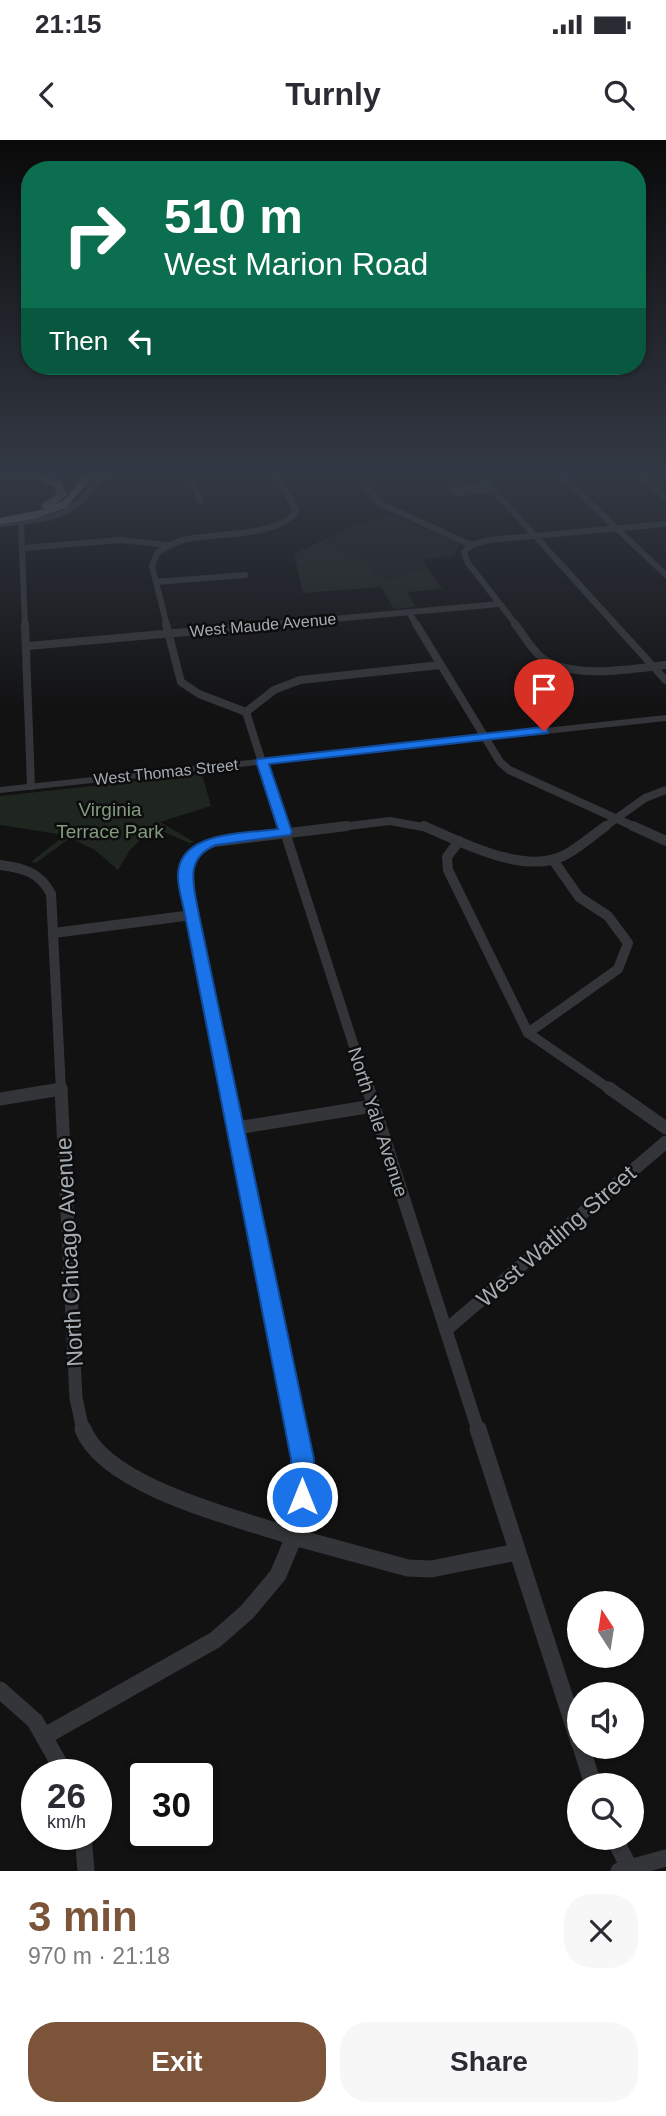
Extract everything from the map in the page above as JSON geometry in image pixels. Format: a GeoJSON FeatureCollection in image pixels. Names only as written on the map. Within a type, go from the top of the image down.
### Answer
{"type":"FeatureCollection","features":[{"type":"Feature","properties":{"kind":"street"},"geometry":{"type":"LineString","coordinates":[[23,550],[31,786]]}},
{"type":"Feature","properties":{"kind":"street"},"geometry":{"type":"LineString","coordinates":[[161,550],[156,553],[151,563],[167,634],[181,682],[199,694],[246,712],[274,690],[300,680],[440,665]]}},
{"type":"Feature","properties":{"kind":"street"},"geometry":{"type":"LineString","coordinates":[[466,550],[464,552],[468,563],[542,658],[569,670],[594,672],[666,665]]}},
{"type":"Feature","properties":{"kind":"street"},"geometry":{"type":"LineString","coordinates":[[547,550],[666,681]]}},
{"type":"Feature","properties":{"kind":"street"},"geometry":{"type":"LineString","coordinates":[[640,550],[666,575]]}},
{"type":"Feature","properties":{"kind":"street"},"geometry":{"type":"LineString","coordinates":[[156,582],[245,575]]}},
{"type":"Feature","properties":{"kind":"street","name":"West Maude Avenue"},"geometry":{"type":"LineString","coordinates":[[27,646],[499,604]]}},
{"type":"Feature","properties":{"kind":"street"},"geometry":{"type":"LineString","coordinates":[[409,612],[500,762],[509,770],[666,841]]}},
{"type":"Feature","properties":{"kind":"street"},"geometry":{"type":"LineString","coordinates":[[556,666],[547,674],[550,678],[558,678],[569,670]]}},
{"type":"Feature","properties":{"kind":"street","name":"North Yale Avenue"},"geometry":{"type":"LineString","coordinates":[[246,712],[567,1704]]}},
{"type":"Feature","properties":{"kind":"street","name":"West Thomas Street"},"geometry":{"type":"LineString","coordinates":[[0,789],[666,718]]}},
{"type":"Feature","properties":{"kind":"street"},"geometry":{"type":"LineString","coordinates":[[45,1736],[215,1640],[247,1612],[278,1575],[294,1537],[302,1497],[302,1459],[192,915],[185,876],[187,861],[202,846],[214,842],[390,821],[421,825],[510,859],[553,860],[564,856],[645,798],[666,790]]}},
{"type":"Feature","properties":{"kind":"street"},"geometry":{"type":"LineString","coordinates":[[459,841],[447,857],[448,870],[527,1033],[666,1128]]}},
{"type":"Feature","properties":{"kind":"street"},"geometry":{"type":"LineString","coordinates":[[527,1033],[618,969],[628,943],[608,916],[579,897],[553,860]]}},
{"type":"Feature","properties":{"kind":"street","name":"North Chicago Avenue"},"geometry":{"type":"LineString","coordinates":[[0,865],[32,871],[47,885],[54,933],[76,1390],[78,1413],[92,1448],[111,1466],[148,1486],[294,1537],[408,1568],[431,1569],[517,1552]]}},
{"type":"Feature","properties":{"kind":"street"},"geometry":{"type":"LineString","coordinates":[[54,933],[192,915]]}},
{"type":"Feature","properties":{"kind":"street"},"geometry":{"type":"LineString","coordinates":[[0,1098],[61,1089]]}},
{"type":"Feature","properties":{"kind":"street"},"geometry":{"type":"LineString","coordinates":[[237,1128],[373,1106]]}},
{"type":"Feature","properties":{"kind":"street","name":"West Watling Street"},"geometry":{"type":"LineString","coordinates":[[446,1331],[666,1142]]}},
{"type":"Feature","properties":{"kind":"street"},"geometry":{"type":"LineString","coordinates":[[0,1690],[35,1721],[57,1759]]}},
{"type":"Feature","properties":{"kind":"street"},"geometry":{"type":"LineString","coordinates":[[84,1850],[86,1871]]}},
{"type":"Feature","properties":{"kind":"street"},"geometry":{"type":"LineString","coordinates":[[618,1850],[626,1870],[666,1858]]}},
{"type":"Feature","properties":{"kind":"shaded area"},"geometry":{"type":"Polygon","coordinates":[[[339,550],[457,550],[454,556],[422,559],[427,568],[384,580],[371,572],[369,569],[373,566],[339,550]]]}},
{"type":"Feature","properties":{"kind":"green space"},"geometry":{"type":"Polygon","coordinates":[[[303,550],[340,550],[374,566],[370,568],[371,572],[385,580],[427,568],[442,589],[408,592],[415,607],[394,609],[381,587],[303,593],[294,554],[303,550]]]}},
{"type":"Feature","properties":{"kind":"green space","name":"Virginia Terrace Park"},"geometry":{"type":"Polygon","coordinates":[[[202,774],[211,806],[160,822],[194,842],[189,843],[153,827],[130,850],[118,870],[95,850],[70,838],[36,863],[31,862],[65,835],[0,825],[0,796],[202,774]]]}},
{"type":"Feature","properties":{"kind":"route"},"geometry":{"type":"LineString","coordinates":[[302,1497],[302,1459],[192,915],[185,876],[187,861],[202,846],[214,842],[285,832],[262,761],[544,731]]}}]}
